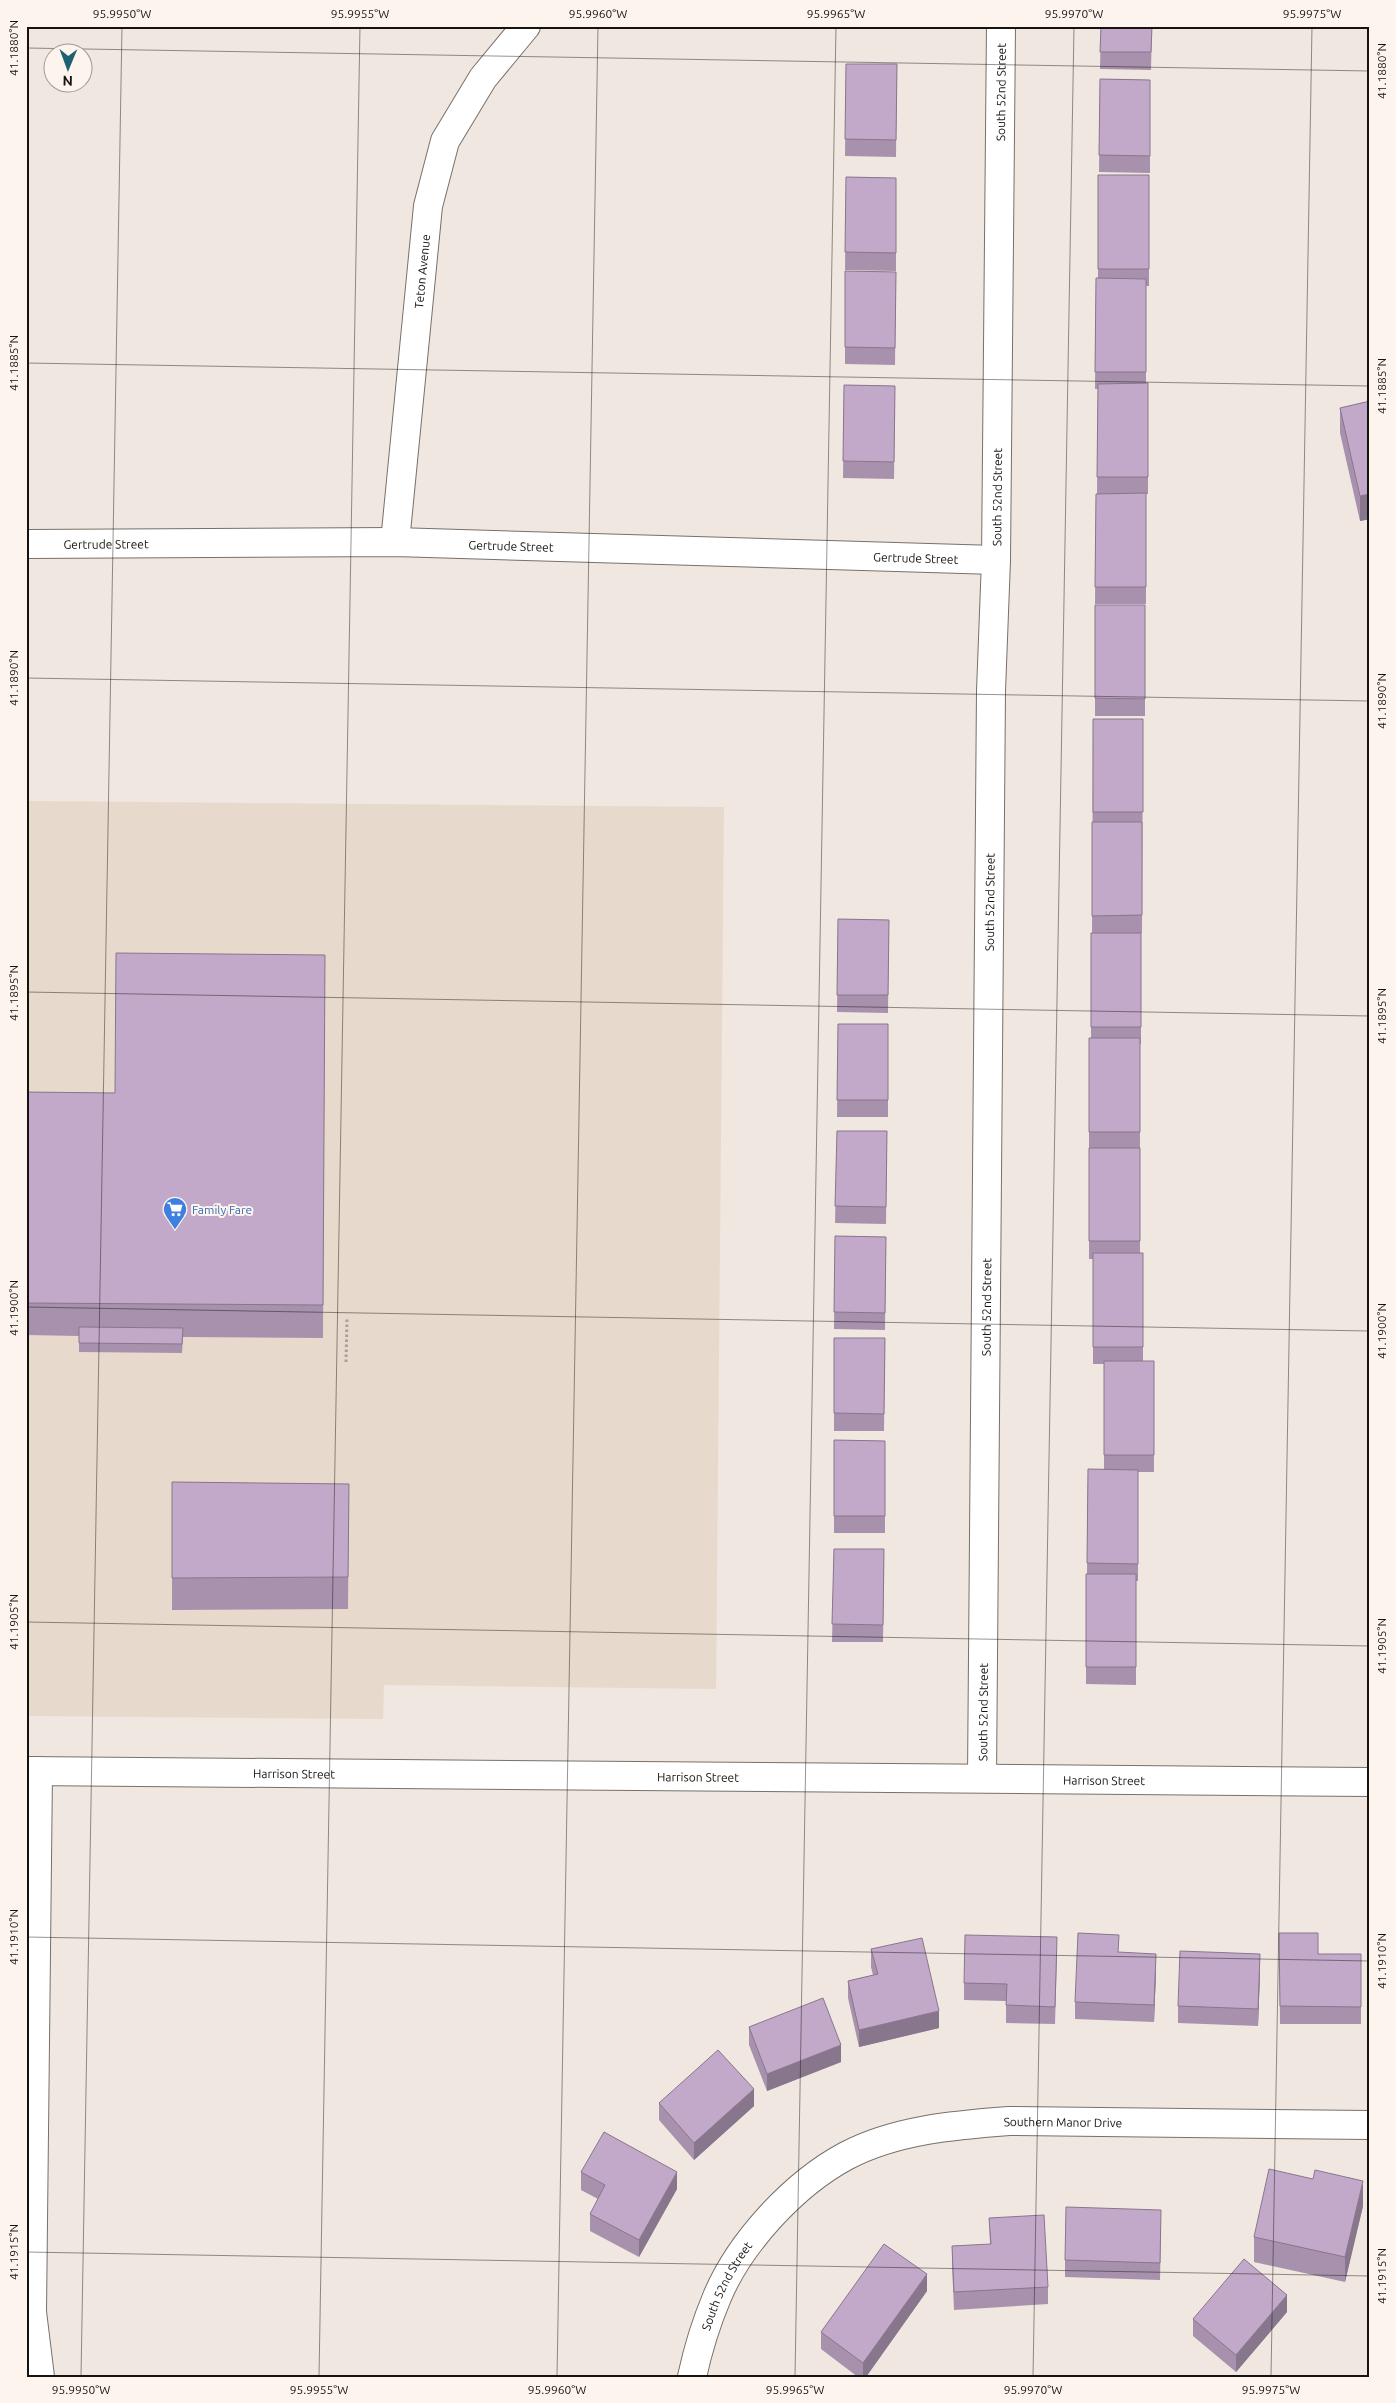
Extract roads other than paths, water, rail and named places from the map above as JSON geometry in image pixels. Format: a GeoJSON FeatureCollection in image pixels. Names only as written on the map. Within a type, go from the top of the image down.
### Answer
{"type":"FeatureCollection","features":[{"type":"Feature","properties":{"kind":"street","name":"Teton Avenue"},"geometry":{"type":"LineString","coordinates":[[395,542],[430,196],[445,140],[483,78],[526,26]]}},
{"type":"Feature","properties":{"kind":"street","name":"South 52nd Street"},"geometry":{"type":"LineString","coordinates":[[982,1778],[990,701],[996,560],[1000,26]]}},
{"type":"Feature","properties":{"kind":"street","name":"Gertrude Street"},"geometry":{"type":"LineString","coordinates":[[26,544],[395,542],[996,560]]}},
{"type":"Feature","properties":{"kind":"street","name":"Harrison Street"},"geometry":{"type":"LineString","coordinates":[[32,1771],[1370,1782]]}},
{"type":"Feature","properties":{"kind":"street"},"geometry":{"type":"LineString","coordinates":[[32,1771],[32,2312],[40,2377]]}},
{"type":"Feature","properties":{"kind":"street","name":"Southern Manor Drive"},"geometry":{"type":"LineString","coordinates":[[779,2207],[808,2181],[847,2156],[889,2140],[959,2124],[1009,2121],[1370,2125]]}},
{"type":"Feature","properties":{"kind":"street","name":"South 52nd Street"},"geometry":{"type":"LineString","coordinates":[[692,2377],[699,2347],[717,2295],[740,2255],[779,2207]]}},
{"type":"Feature","properties":{"kind":"place","name":"Family Fare"},"geometry":{"type":"Point","coordinates":[175,1230]}}]}
